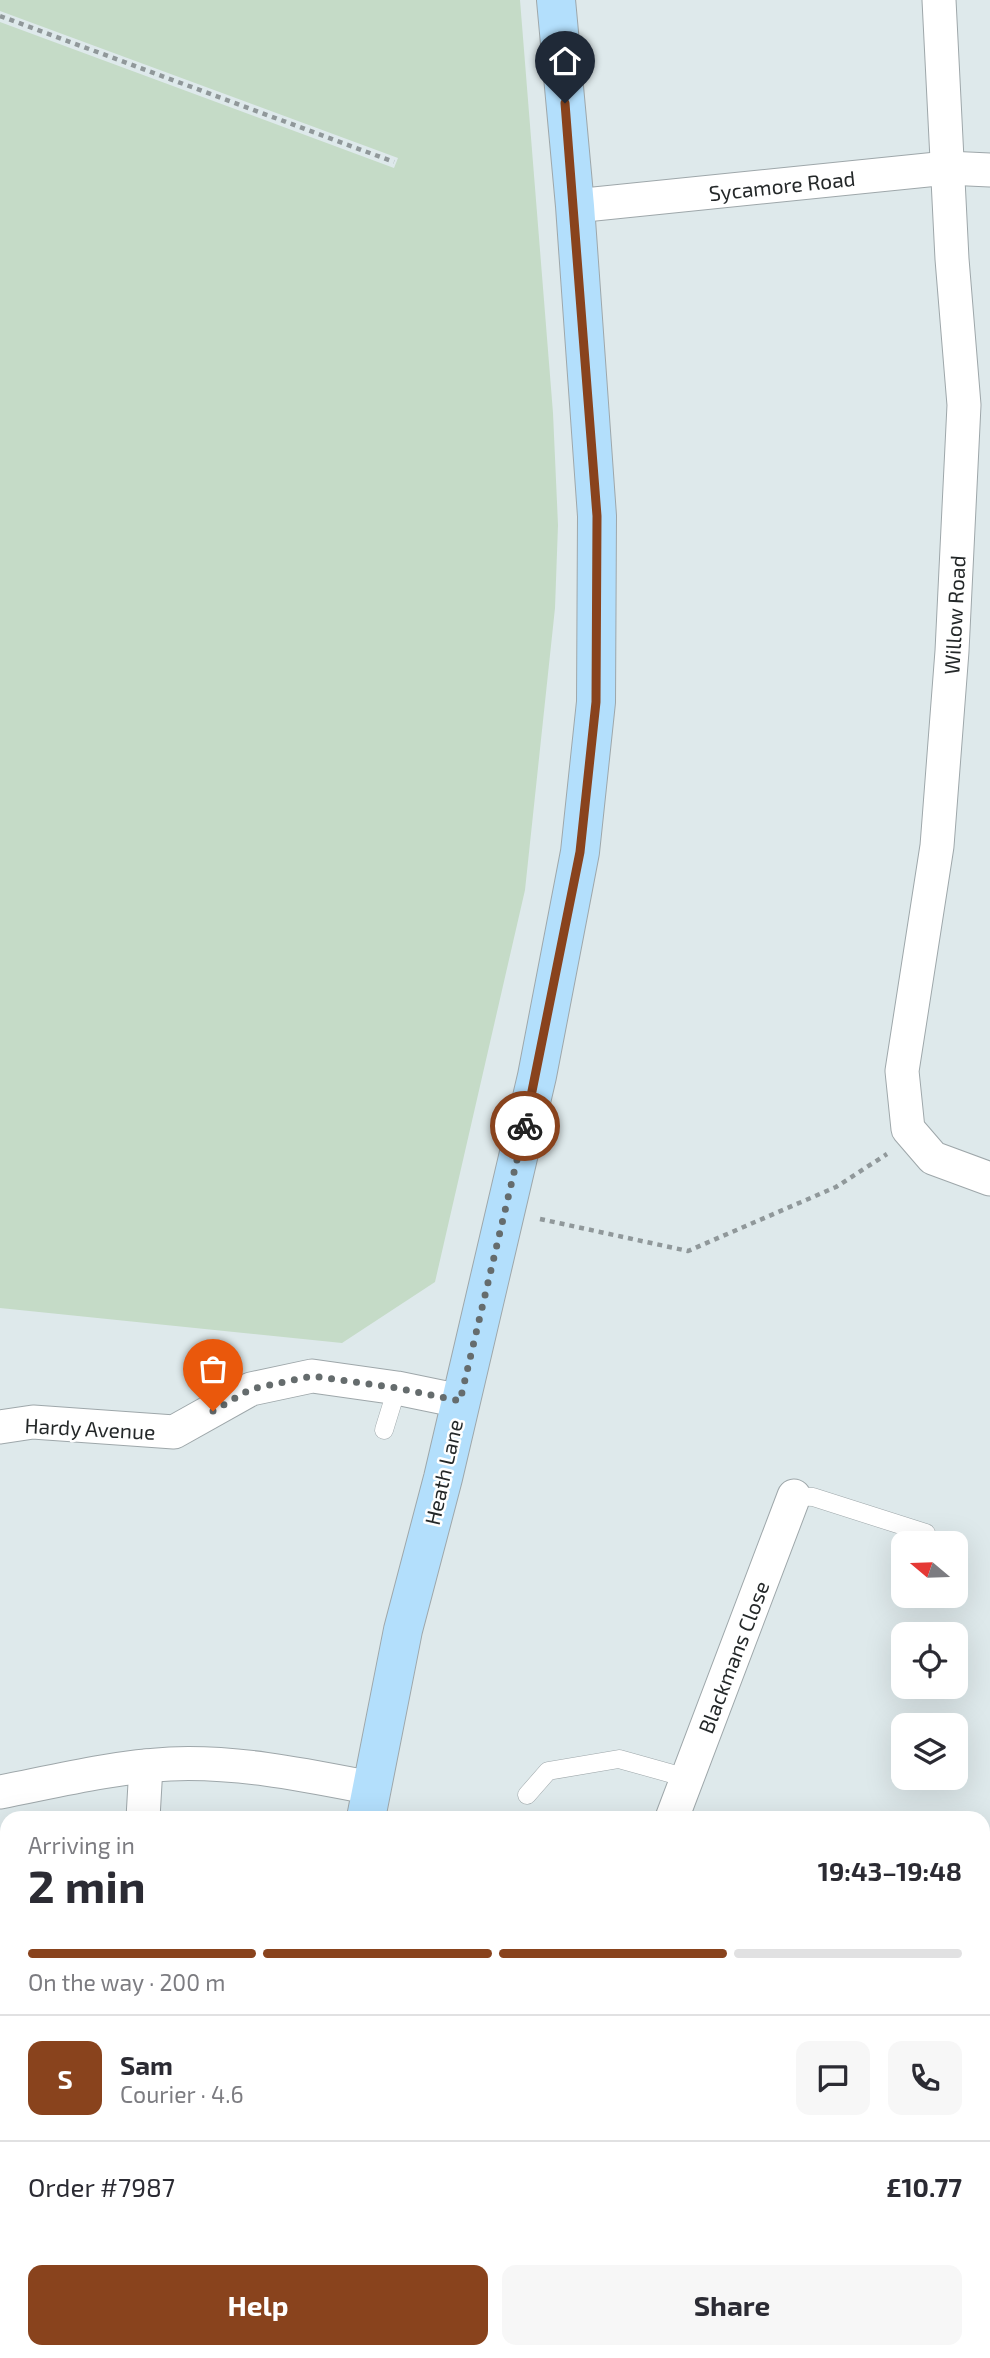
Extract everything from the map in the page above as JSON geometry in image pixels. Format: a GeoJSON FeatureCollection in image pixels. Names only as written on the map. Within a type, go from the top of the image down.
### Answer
{"type":"FeatureCollection","features":[{"type":"Feature","properties":{"kind":"street","name":"Heath Lane"},"geometry":{"type":"LineString","coordinates":[[369,1803],[403,1630],[443,1478],[537,1076],[580,852],[596,702],[597,516],[575,206],[556,0]]}},
{"type":"Feature","properties":{"kind":"street","name":"Willow Road"},"geometry":{"type":"LineString","coordinates":[[914,1136],[908,1129],[902,1071],[937,846],[952,651],[964,405],[947,168],[939,0]]}},
{"type":"Feature","properties":{"kind":"street","name":"Sycamore Road"},"geometry":{"type":"LineString","coordinates":[[575,206],[947,168],[990,170]]}},
{"type":"Feature","properties":{"kind":"street"},"geometry":{"type":"LineString","coordinates":[[914,1136],[933,1158],[990,1180]]}},
{"type":"Feature","properties":{"kind":"street","name":"Hardy Avenue"},"geometry":{"type":"LineString","coordinates":[[0,1427],[33,1422],[174,1432],[251,1389],[312,1376],[397,1388],[460,1401]]}},
{"type":"Feature","properties":{"kind":"street","name":"Blackmans Close"},"geometry":{"type":"LineString","coordinates":[[675,1811],[794,1496]]}},
{"type":"Feature","properties":{"kind":"street"},"geometry":{"type":"LineString","coordinates":[[0,1792],[146,1766],[239,1765],[369,1803]]}},
{"type":"Feature","properties":{"kind":"street"},"geometry":{"type":"LineString","coordinates":[[143,1811],[146,1766]]}},
{"type":"Feature","properties":{"kind":"lane"},"geometry":{"type":"LineString","coordinates":[[384,1430],[397,1388]]}},
{"type":"Feature","properties":{"kind":"lane"},"geometry":{"type":"LineString","coordinates":[[794,1496],[813,1497],[920,1531]]}},
{"type":"Feature","properties":{"kind":"lane"},"geometry":{"type":"LineString","coordinates":[[527,1795],[548,1771],[619,1759],[687,1778]]}},
{"type":"Feature","properties":{"kind":"path"},"geometry":{"type":"LineString","coordinates":[[0,16],[394,162]]}},
{"type":"Feature","properties":{"kind":"path"},"geometry":{"type":"LineString","coordinates":[[505,1211],[688,1251],[836,1187],[914,1136]]}},
{"type":"Feature","properties":{"kind":"green space"},"geometry":{"type":"Polygon","coordinates":[[[0,0],[520,0],[553,413],[558,525],[555,608],[525,890],[435,1282],[342,1343],[0,1308],[0,22],[394,168],[398,158],[0,11],[0,0]]]}},
{"type":"Feature","properties":{"kind":"way so far"},"geometry":{"type":"LineString","coordinates":[[213,1411],[251,1389],[312,1376],[397,1388],[460,1401],[525,1126]]}},
{"type":"Feature","properties":{"kind":"route"},"geometry":{"type":"LineString","coordinates":[[525,1126],[580,852],[596,702],[597,516],[565,103]]}}]}
